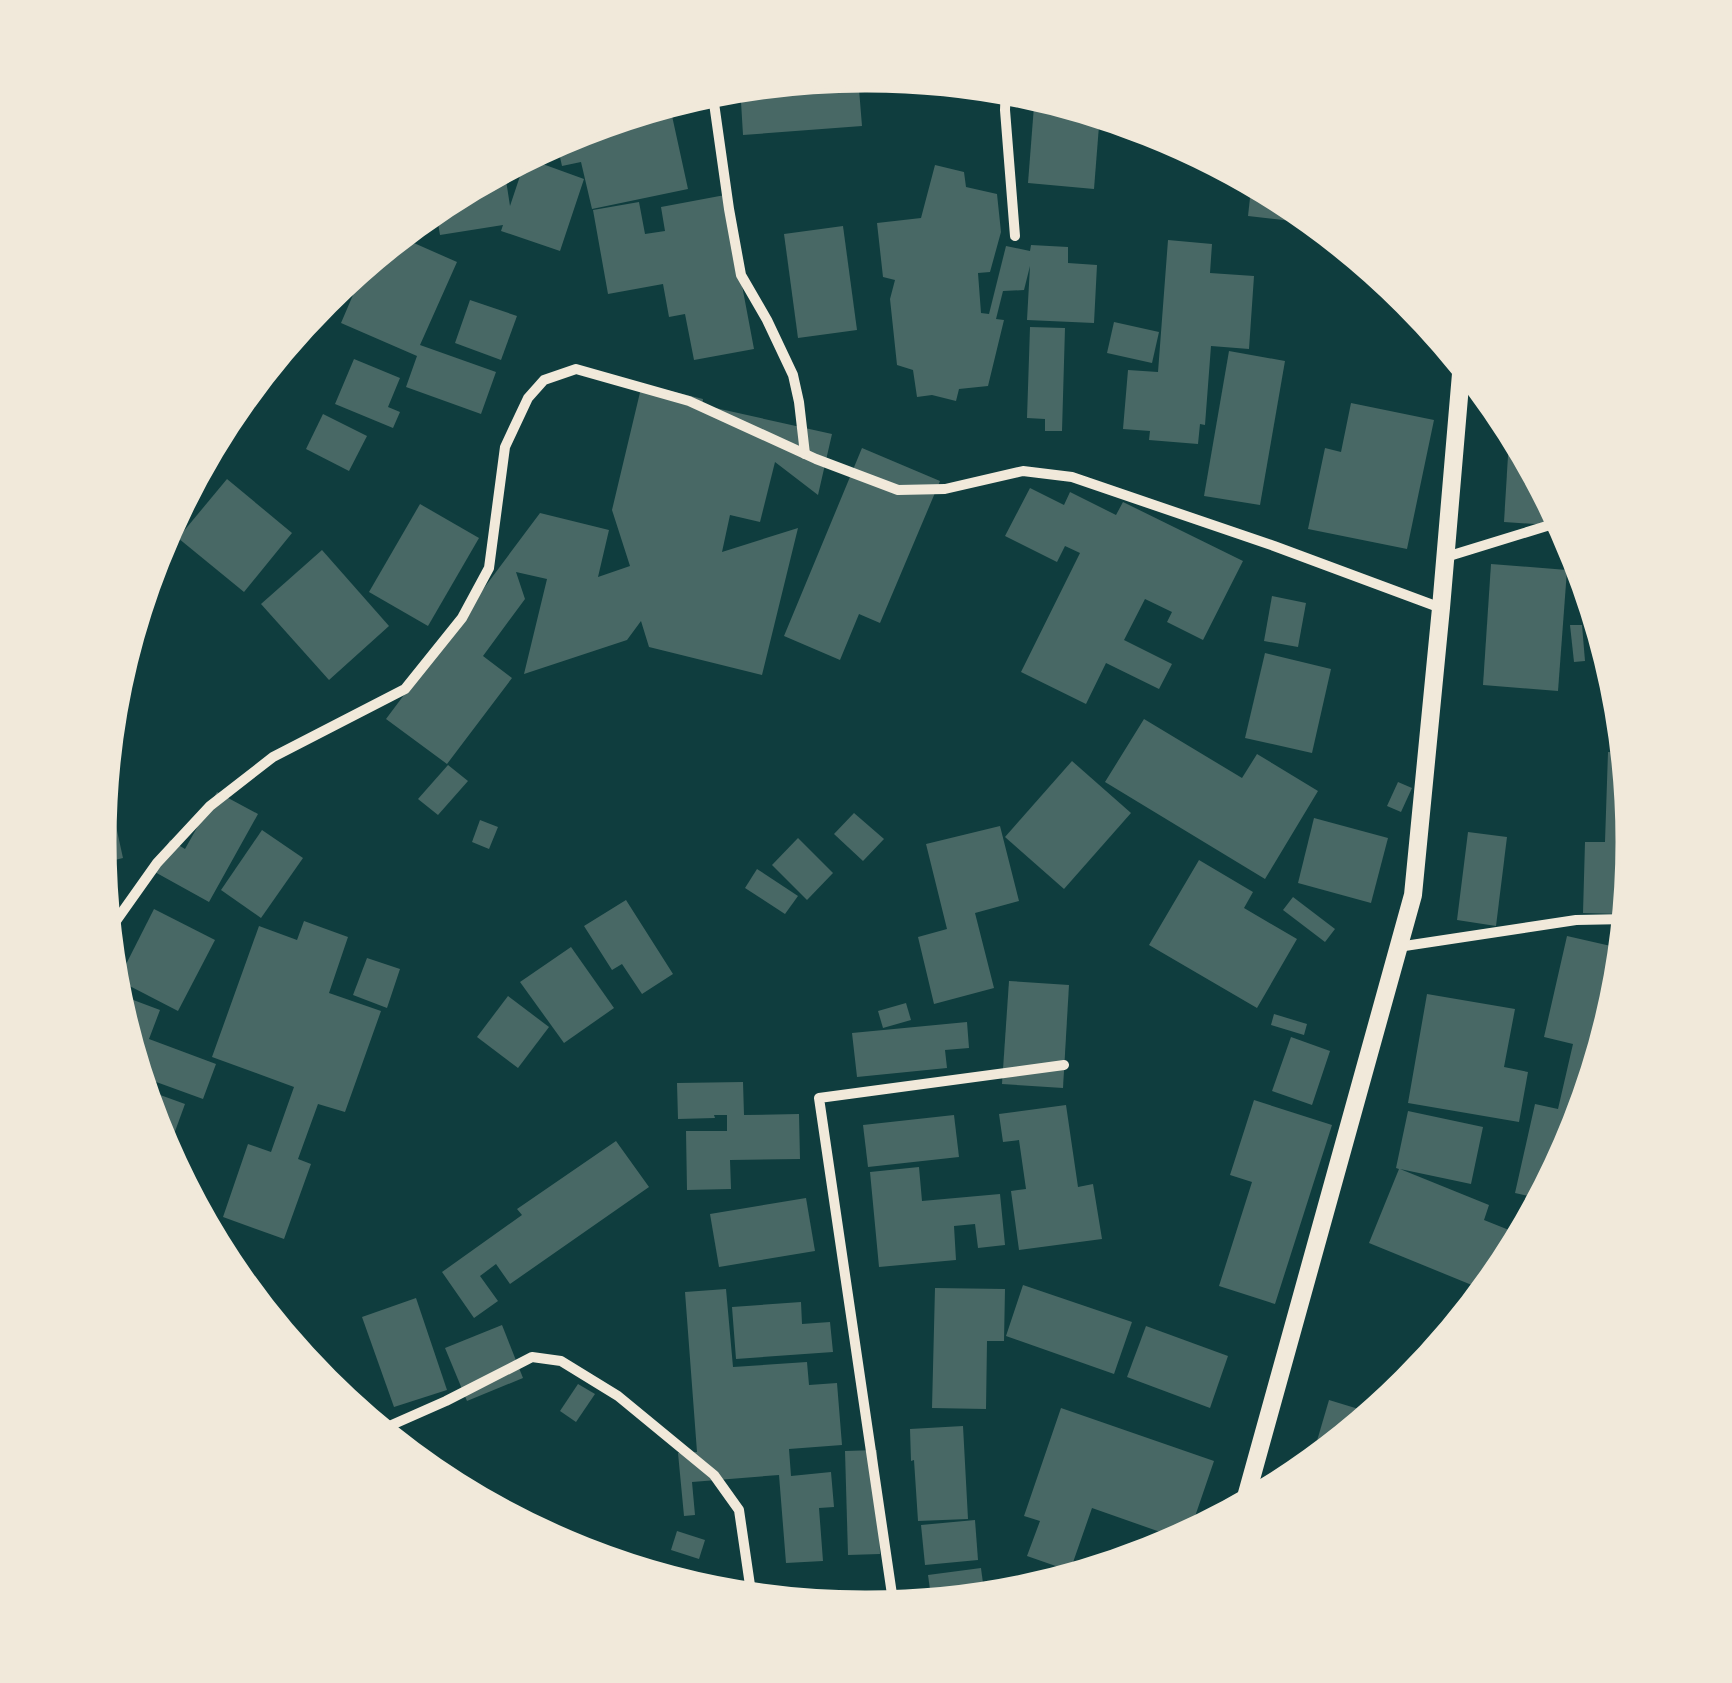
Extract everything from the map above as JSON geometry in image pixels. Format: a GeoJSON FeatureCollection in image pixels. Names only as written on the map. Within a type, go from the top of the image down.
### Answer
{"type":"FeatureCollection","features":[{"type":"Feature","properties":{"kind":"street"},"geometry":{"type":"LineString","coordinates":[[1005,103],[1015,236]]}},
{"type":"Feature","properties":{"kind":"street"},"geometry":{"type":"LineString","coordinates":[[714,105],[742,275],[793,375],[805,454]]}},
{"type":"Feature","properties":{"kind":"street"},"geometry":{"type":"LineString","coordinates":[[119,917],[156,863],[210,806],[273,757],[405,689],[462,618],[489,568],[505,447],[528,398],[544,380],[576,370],[689,401],[805,454],[898,490],[945,489],[1023,471],[1072,477],[1441,608]]}},
{"type":"Feature","properties":{"kind":"street"},"geometry":{"type":"LineString","coordinates":[[1249,1488],[1413,895],[1460,382]]}},
{"type":"Feature","properties":{"kind":"street"},"geometry":{"type":"LineString","coordinates":[[1446,557],[1548,526]]}},
{"type":"Feature","properties":{"kind":"street"},"geometry":{"type":"LineString","coordinates":[[1398,947],[1576,920],[1613,919]]}},
{"type":"Feature","properties":{"kind":"street"},"geometry":{"type":"LineString","coordinates":[[892,1592],[819,1098],[1064,1065]]}},
{"type":"Feature","properties":{"kind":"street"},"geometry":{"type":"LineString","coordinates":[[393,1425],[532,1357],[560,1361],[618,1396],[714,1476],[739,1510],[750,1584]]}},
{"type":"Feature","properties":{"kind":"building"},"geometry":{"type":"Polygon","coordinates":[[[859,90],[862,126],[743,135],[741,100],[859,90]]]}},
{"type":"Feature","properties":{"kind":"building"},"geometry":{"type":"Polygon","coordinates":[[[1034,109],[1099,127],[1094,189],[1028,183],[1034,109]]]}},
{"type":"Feature","properties":{"kind":"building"},"geometry":{"type":"Polygon","coordinates":[[[672,116],[688,189],[592,209],[581,162],[562,166],[560,156],[578,147],[672,116]]]}},
{"type":"Feature","properties":{"kind":"building"},"geometry":{"type":"Polygon","coordinates":[[[542,164],[584,179],[560,251],[501,231],[503,225],[440,235],[438,224],[506,182],[510,206],[520,175],[542,164]]]}},
{"type":"Feature","properties":{"kind":"building"},"geometry":{"type":"Polygon","coordinates":[[[935,165],[964,172],[966,187],[997,194],[1001,232],[990,272],[978,273],[981,313],[989,314],[1006,246],[1030,251],[1031,245],[1068,247],[1068,263],[1097,265],[1094,323],[1027,320],[1030,266],[1024,290],[1003,291],[996,319],[1004,320],[988,386],[959,389],[956,401],[932,395],[917,397],[913,370],[897,365],[890,299],[895,280],[883,277],[877,223],[921,218],[935,165]]]}},
{"type":"Feature","properties":{"kind":"building"},"geometry":{"type":"Polygon","coordinates":[[[725,195],[754,349],[694,360],[685,314],[669,317],[663,284],[608,294],[593,210],[639,202],[645,234],[665,231],[661,207],[725,195]]]}},
{"type":"Feature","properties":{"kind":"building"},"geometry":{"type":"Polygon","coordinates":[[[1250,196],[1289,221],[1248,216],[1250,196]]]}},
{"type":"Feature","properties":{"kind":"building"},"geometry":{"type":"Polygon","coordinates":[[[843,226],[857,330],[798,338],[784,234],[843,226]]]}},
{"type":"Feature","properties":{"kind":"building"},"geometry":{"type":"Polygon","coordinates":[[[1168,240],[1212,244],[1210,273],[1254,276],[1249,349],[1211,346],[1205,425],[1200,424],[1198,444],[1149,440],[1150,431],[1123,429],[1128,370],[1158,372],[1168,240]]]}},
{"type":"Feature","properties":{"kind":"building"},"geometry":{"type":"Polygon","coordinates":[[[413,242],[457,262],[420,345],[496,372],[481,414],[406,387],[417,356],[341,323],[354,292],[413,242]]]}},
{"type":"Feature","properties":{"kind":"building"},"geometry":{"type":"Polygon","coordinates":[[[470,300],[517,316],[501,360],[455,343],[470,300]]]}},
{"type":"Feature","properties":{"kind":"building"},"geometry":{"type":"Polygon","coordinates":[[[1114,322],[1159,332],[1152,363],[1107,353],[1114,322]]]}},
{"type":"Feature","properties":{"kind":"building"},"geometry":{"type":"Polygon","coordinates":[[[1030,327],[1065,328],[1062,431],[1045,431],[1045,419],[1027,418],[1030,327]]]}},
{"type":"Feature","properties":{"kind":"building"},"geometry":{"type":"Polygon","coordinates":[[[1229,351],[1285,361],[1260,505],[1204,496],[1229,351]]]}},
{"type":"Feature","properties":{"kind":"building"},"geometry":{"type":"Polygon","coordinates":[[[354,359],[400,378],[388,407],[400,412],[393,428],[335,404],[354,359]]]}},
{"type":"Feature","properties":{"kind":"building"},"geometry":{"type":"Polygon","coordinates":[[[642,384],[703,399],[702,405],[832,434],[818,495],[775,462],[760,522],[730,515],[722,552],[798,528],[762,675],[649,647],[641,621],[627,640],[524,674],[547,579],[516,572],[525,599],[483,656],[512,678],[447,764],[386,719],[540,513],[609,530],[598,577],[630,566],[612,510],[642,384]]]}},
{"type":"Feature","properties":{"kind":"building"},"geometry":{"type":"Polygon","coordinates":[[[1351,403],[1434,420],[1407,549],[1308,529],[1325,448],[1341,452],[1351,403]]]}},
{"type":"Feature","properties":{"kind":"building"},"geometry":{"type":"Polygon","coordinates":[[[323,414],[367,436],[349,471],[306,449],[323,414]]]}},
{"type":"Feature","properties":{"kind":"building"},"geometry":{"type":"Polygon","coordinates":[[[862,448],[940,481],[880,623],[859,614],[840,660],[784,636],[862,448]]]}},
{"type":"Feature","properties":{"kind":"building"},"geometry":{"type":"Polygon","coordinates":[[[1508,452],[1547,525],[1504,522],[1508,452]]]}},
{"type":"Feature","properties":{"kind":"building"},"geometry":{"type":"Polygon","coordinates":[[[227,479],[292,533],[244,592],[179,539],[227,479]]]}},
{"type":"Feature","properties":{"kind":"building"},"geometry":{"type":"Polygon","coordinates":[[[1030,488],[1064,505],[1070,492],[1116,515],[1123,502],[1243,561],[1203,640],[1167,622],[1172,612],[1145,599],[1124,640],[1172,664],[1159,689],[1106,663],[1086,704],[1021,672],[1080,553],[1065,546],[1057,562],[1005,536],[1030,488]]]}},
{"type":"Feature","properties":{"kind":"building"},"geometry":{"type":"Polygon","coordinates":[[[420,504],[479,538],[428,626],[369,592],[420,504]]]}},
{"type":"Feature","properties":{"kind":"building"},"geometry":{"type":"Polygon","coordinates":[[[322,550],[389,626],[329,680],[261,604],[322,550]]]}},
{"type":"Feature","properties":{"kind":"building"},"geometry":{"type":"Polygon","coordinates":[[[1491,564],[1566,570],[1558,691],[1483,685],[1491,564]]]}},
{"type":"Feature","properties":{"kind":"building"},"geometry":{"type":"Polygon","coordinates":[[[1272,596],[1306,603],[1298,647],[1264,641],[1272,596]]]}},
{"type":"Feature","properties":{"kind":"building"},"geometry":{"type":"Polygon","coordinates":[[[1570,625],[1582,625],[1585,661],[1574,662],[1570,625]]]}},
{"type":"Feature","properties":{"kind":"building"},"geometry":{"type":"Polygon","coordinates":[[[1265,653],[1331,669],[1312,753],[1245,738],[1265,653]]]}},
{"type":"Feature","properties":{"kind":"building"},"geometry":{"type":"Polygon","coordinates":[[[1144,719],[1242,778],[1257,754],[1318,791],[1265,879],[1105,782],[1144,719]]]}},
{"type":"Feature","properties":{"kind":"building"},"geometry":{"type":"Polygon","coordinates":[[[1608,752],[1612,752],[1618,842],[1614,914],[1583,913],[1585,842],[1605,842],[1608,752]]]}},
{"type":"Feature","properties":{"kind":"building"},"geometry":{"type":"Polygon","coordinates":[[[1072,761],[1131,813],[1064,889],[1005,837],[1072,761]]]}},
{"type":"Feature","properties":{"kind":"building"},"geometry":{"type":"Polygon","coordinates":[[[448,765],[468,781],[438,815],[418,799],[448,765]]]}},
{"type":"Feature","properties":{"kind":"building"},"geometry":{"type":"Polygon","coordinates":[[[1398,782],[1412,788],[1401,812],[1387,806],[1398,782]]]}},
{"type":"Feature","properties":{"kind":"building"},"geometry":{"type":"Polygon","coordinates":[[[217,792],[258,814],[209,902],[153,871],[170,840],[185,849],[217,792]]]}},
{"type":"Feature","properties":{"kind":"building"},"geometry":{"type":"Polygon","coordinates":[[[854,813],[884,839],[863,861],[834,834],[854,813]]]}},
{"type":"Feature","properties":{"kind":"building"},"geometry":{"type":"Polygon","coordinates":[[[1314,818],[1388,838],[1371,903],[1298,883],[1314,818]]]}},
{"type":"Feature","properties":{"kind":"building"},"geometry":{"type":"Polygon","coordinates":[[[480,820],[498,827],[489,849],[472,842],[480,820]]]}},
{"type":"Feature","properties":{"kind":"building"},"geometry":{"type":"Polygon","coordinates":[[[115,821],[123,858],[115,860],[115,821]]]}},
{"type":"Feature","properties":{"kind":"building"},"geometry":{"type":"Polygon","coordinates":[[[1000,826],[1019,901],[975,913],[994,988],[934,1004],[918,937],[947,929],[926,844],[1000,826]]]}},
{"type":"Feature","properties":{"kind":"building"},"geometry":{"type":"Polygon","coordinates":[[[262,830],[303,858],[261,918],[221,890],[262,830]]]}},
{"type":"Feature","properties":{"kind":"building"},"geometry":{"type":"Polygon","coordinates":[[[1468,832],[1507,837],[1496,926],[1457,920],[1468,832]]]}},
{"type":"Feature","properties":{"kind":"building"},"geometry":{"type":"Polygon","coordinates":[[[798,838],[833,873],[807,900],[772,865],[798,838]]]}},
{"type":"Feature","properties":{"kind":"building"},"geometry":{"type":"Polygon","coordinates":[[[1199,860],[1253,892],[1244,908],[1297,939],[1257,1008],[1149,945],[1199,860]]]}},
{"type":"Feature","properties":{"kind":"building"},"geometry":{"type":"Polygon","coordinates":[[[757,869],[798,896],[785,914],[745,888],[757,869]]]}},
{"type":"Feature","properties":{"kind":"building"},"geometry":{"type":"Polygon","coordinates":[[[1293,897],[1335,929],[1325,942],[1283,910],[1293,897]]]}},
{"type":"Feature","properties":{"kind":"building"},"geometry":{"type":"Polygon","coordinates":[[[626,900],[673,974],[642,994],[622,964],[612,970],[584,926],[626,900]]]}},
{"type":"Feature","properties":{"kind":"building"},"geometry":{"type":"Polygon","coordinates":[[[154,909],[215,940],[178,1011],[129,985],[125,966],[154,909]]]}},
{"type":"Feature","properties":{"kind":"building"},"geometry":{"type":"Polygon","coordinates":[[[304,921],[348,937],[329,993],[381,1011],[345,1112],[318,1104],[298,1159],[311,1164],[284,1239],[223,1217],[248,1144],[271,1152],[294,1087],[212,1057],[259,926],[297,940],[304,921]]]}},
{"type":"Feature","properties":{"kind":"building"},"geometry":{"type":"Polygon","coordinates":[[[1567,936],[1610,946],[1578,1083],[1528,1196],[1515,1193],[1535,1104],[1558,1109],[1573,1044],[1544,1037],[1567,936]]]}},
{"type":"Feature","properties":{"kind":"building"},"geometry":{"type":"Polygon","coordinates":[[[571,947],[614,1008],[564,1043],[520,982],[571,947]]]}},
{"type":"Feature","properties":{"kind":"building"},"geometry":{"type":"Polygon","coordinates":[[[367,958],[400,969],[387,1008],[353,995],[367,958]]]}},
{"type":"Feature","properties":{"kind":"building"},"geometry":{"type":"Polygon","coordinates":[[[1009,981],[1069,985],[1063,1088],[1002,1084],[1009,981]]]}},
{"type":"Feature","properties":{"kind":"building"},"geometry":{"type":"Polygon","coordinates":[[[1427,994],[1515,1009],[1504,1067],[1528,1072],[1519,1122],[1408,1103],[1427,994]]]}},
{"type":"Feature","properties":{"kind":"building"},"geometry":{"type":"Polygon","coordinates":[[[508,996],[549,1027],[518,1068],[477,1037],[508,996]]]}},
{"type":"Feature","properties":{"kind":"building"},"geometry":{"type":"Polygon","coordinates":[[[132,999],[160,1010],[149,1039],[216,1064],[203,1099],[153,1081],[132,999]]]}},
{"type":"Feature","properties":{"kind":"building"},"geometry":{"type":"Polygon","coordinates":[[[906,1003],[911,1020],[883,1028],[878,1011],[906,1003]]]}},
{"type":"Feature","properties":{"kind":"building"},"geometry":{"type":"Polygon","coordinates":[[[1274,1014],[1307,1024],[1304,1035],[1271,1025],[1274,1014]]]}},
{"type":"Feature","properties":{"kind":"building"},"geometry":{"type":"Polygon","coordinates":[[[967,1022],[969,1048],[945,1050],[947,1068],[857,1077],[852,1033],[967,1022]]]}},
{"type":"Feature","properties":{"kind":"building"},"geometry":{"type":"Polygon","coordinates":[[[1291,1037],[1330,1051],[1312,1105],[1272,1091],[1291,1037]]]}},
{"type":"Feature","properties":{"kind":"building"},"geometry":{"type":"Polygon","coordinates":[[[743,1082],[744,1115],[799,1114],[800,1159],[730,1160],[731,1189],[687,1190],[686,1131],[727,1131],[727,1115],[678,1119],[677,1083],[743,1082]]]}},
{"type":"Feature","properties":{"kind":"building"},"geometry":{"type":"Polygon","coordinates":[[[158,1094],[185,1104],[174,1134],[158,1094]]]}},
{"type":"Feature","properties":{"kind":"building"},"geometry":{"type":"Polygon","coordinates":[[[1254,1100],[1332,1125],[1275,1304],[1219,1286],[1252,1182],[1230,1175],[1254,1100]]]}},
{"type":"Feature","properties":{"kind":"building"},"geometry":{"type":"Polygon","coordinates":[[[1066,1105],[1078,1187],[1093,1184],[1102,1239],[1019,1250],[1011,1191],[1026,1189],[1019,1140],[1003,1142],[999,1114],[1066,1105]]]}},
{"type":"Feature","properties":{"kind":"building"},"geometry":{"type":"Polygon","coordinates":[[[1408,1111],[1483,1127],[1471,1184],[1400,1169],[1489,1205],[1484,1220],[1509,1230],[1472,1285],[1369,1243],[1399,1169],[1396,1168],[1408,1111]]]}},
{"type":"Feature","properties":{"kind":"building"},"geometry":{"type":"Polygon","coordinates":[[[954,1115],[959,1157],[868,1167],[863,1125],[954,1115]]]}},
{"type":"Feature","properties":{"kind":"building"},"geometry":{"type":"Polygon","coordinates":[[[616,1141],[649,1187],[510,1284],[496,1264],[480,1276],[498,1301],[474,1318],[442,1272],[522,1215],[517,1209],[616,1141]]]}},
{"type":"Feature","properties":{"kind":"building"},"geometry":{"type":"Polygon","coordinates":[[[919,1167],[922,1201],[1000,1194],[1005,1245],[978,1248],[975,1224],[954,1226],[956,1260],[879,1267],[870,1172],[919,1167]]]}},
{"type":"Feature","properties":{"kind":"building"},"geometry":{"type":"Polygon","coordinates":[[[806,1198],[815,1251],[719,1267],[710,1214],[806,1198]]]}},
{"type":"Feature","properties":{"kind":"building"},"geometry":{"type":"Polygon","coordinates":[[[1023,1285],[1132,1322],[1114,1374],[1006,1336],[1023,1285]]]}},
{"type":"Feature","properties":{"kind":"building"},"geometry":{"type":"Polygon","coordinates":[[[935,1288],[1005,1289],[1004,1341],[987,1341],[986,1409],[932,1408],[935,1288]]]}},
{"type":"Feature","properties":{"kind":"building"},"geometry":{"type":"Polygon","coordinates":[[[726,1289],[733,1367],[807,1362],[809,1385],[837,1383],[842,1445],[789,1449],[791,1476],[831,1472],[834,1507],[819,1508],[823,1561],[786,1563],[779,1475],[692,1482],[695,1515],[684,1516],[678,1453],[697,1452],[685,1292],[726,1289]]]}},
{"type":"Feature","properties":{"kind":"building"},"geometry":{"type":"Polygon","coordinates":[[[416,1298],[447,1390],[394,1407],[362,1317],[416,1298]]]}},
{"type":"Feature","properties":{"kind":"building"},"geometry":{"type":"Polygon","coordinates":[[[801,1302],[802,1324],[830,1322],[833,1352],[736,1359],[732,1307],[801,1302]]]}},
{"type":"Feature","properties":{"kind":"building"},"geometry":{"type":"Polygon","coordinates":[[[502,1325],[523,1378],[467,1401],[445,1348],[502,1325]]]}},
{"type":"Feature","properties":{"kind":"building"},"geometry":{"type":"Polygon","coordinates":[[[1146,1326],[1228,1356],[1210,1408],[1127,1377],[1146,1326]]]}},
{"type":"Feature","properties":{"kind":"building"},"geometry":{"type":"Polygon","coordinates":[[[578,1384],[595,1394],[576,1422],[560,1411],[578,1384]]]}},
{"type":"Feature","properties":{"kind":"building"},"geometry":{"type":"Polygon","coordinates":[[[1329,1400],[1359,1409],[1323,1438],[1316,1443],[1329,1400]]]}},
{"type":"Feature","properties":{"kind":"building"},"geometry":{"type":"Polygon","coordinates":[[[1061,1408],[1214,1461],[1195,1516],[1161,1532],[1092,1508],[1073,1564],[1061,1567],[1027,1556],[1040,1521],[1024,1516],[1061,1408]]]}},
{"type":"Feature","properties":{"kind":"building"},"geometry":{"type":"Polygon","coordinates":[[[963,1426],[968,1519],[918,1521],[910,1429],[963,1426]]]}},
{"type":"Feature","properties":{"kind":"building"},"geometry":{"type":"Polygon","coordinates":[[[877,1450],[880,1554],[848,1555],[845,1451],[877,1450]]]}},
{"type":"Feature","properties":{"kind":"building"},"geometry":{"type":"Polygon","coordinates":[[[975,1520],[978,1560],[925,1565],[921,1525],[975,1520]]]}},
{"type":"Feature","properties":{"kind":"building"},"geometry":{"type":"Polygon","coordinates":[[[677,1531],[705,1540],[699,1559],[671,1550],[677,1531]]]}},
{"type":"Feature","properties":{"kind":"building"},"geometry":{"type":"Polygon","coordinates":[[[981,1568],[983,1584],[930,1590],[928,1575],[981,1568]]]}}]}
